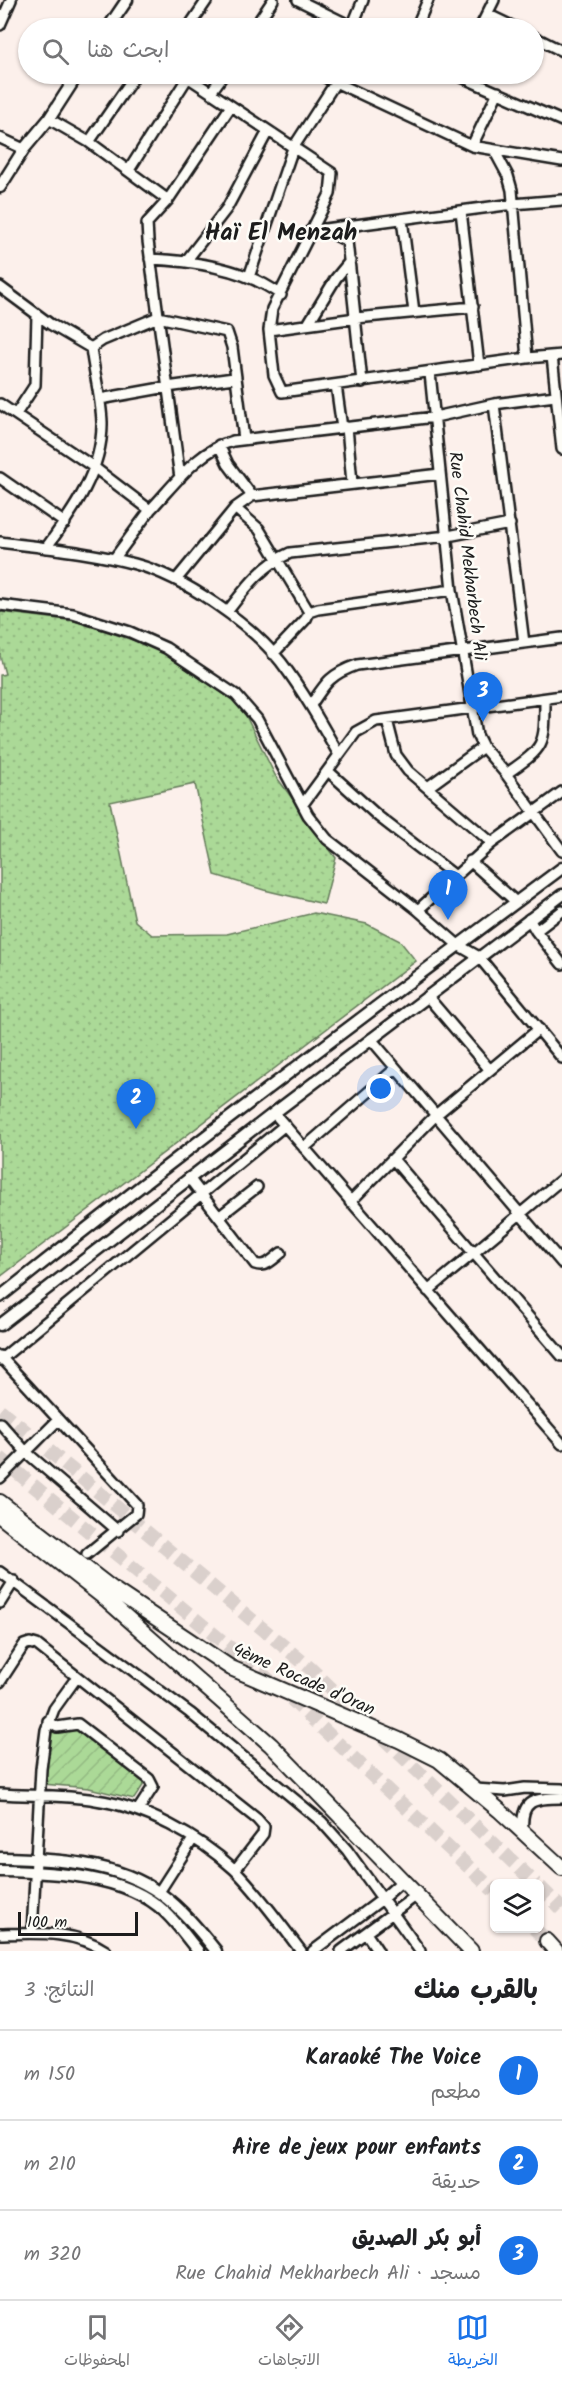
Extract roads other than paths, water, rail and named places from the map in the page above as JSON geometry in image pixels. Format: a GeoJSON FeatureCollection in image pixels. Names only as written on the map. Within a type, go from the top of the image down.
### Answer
{"type":"FeatureCollection","features":[{"type":"Feature","properties":{"kind":"highway","name":"4ème Rocade d'Oran"},"geometry":{"type":"LineString","coordinates":[[0,1502],[114,1590],[231,1668],[399,1740],[439,1760],[523,1831],[562,1868]]}},
{"type":"Feature","properties":{"kind":"highway"},"geometry":{"type":"LineString","coordinates":[[0,1516],[107,1600],[271,1745],[471,1951]]}},
{"type":"Feature","properties":{"kind":"main road"},"geometry":{"type":"LineString","coordinates":[[116,18],[127,0]]}},
{"type":"Feature","properties":{"kind":"main road"},"geometry":{"type":"LineString","coordinates":[[0,187],[24,149],[49,119],[72,84]]}},
{"type":"Feature","properties":{"kind":"main road"},"geometry":{"type":"LineString","coordinates":[[0,1297],[72,1239],[562,868]]}},
{"type":"Feature","properties":{"kind":"main road"},"geometry":{"type":"LineString","coordinates":[[0,1325],[189,1178],[562,895]]}},
{"type":"Feature","properties":{"kind":"main road"},"geometry":{"type":"LineString","coordinates":[[0,1858],[36,1859],[97,1866],[129,1877],[159,1892],[172,1902],[216,1951]]}},
{"type":"Feature","properties":{"kind":"main road"},"geometry":{"type":"LineString","coordinates":[[0,1871],[34,1872],[99,1880],[131,1891],[164,1910],[198,1951]]}},
{"type":"Feature","properties":{"kind":"street"},"geometry":{"type":"LineString","coordinates":[[0,25],[11,0]]}},
{"type":"Feature","properties":{"kind":"street"},"geometry":{"type":"LineString","coordinates":[[195,18],[207,0]]}},
{"type":"Feature","properties":{"kind":"street"},"geometry":{"type":"LineString","coordinates":[[261,18],[273,0]]}},
{"type":"Feature","properties":{"kind":"street"},"geometry":{"type":"LineString","coordinates":[[298,0],[333,18]]}},
{"type":"Feature","properties":{"kind":"street"},"geometry":{"type":"LineString","coordinates":[[357,18],[363,0]]}},
{"type":"Feature","properties":{"kind":"street"},"geometry":{"type":"LineString","coordinates":[[420,18],[428,0]]}},
{"type":"Feature","properties":{"kind":"street"},"geometry":{"type":"LineString","coordinates":[[485,18],[494,0]]}},
{"type":"Feature","properties":{"kind":"street"},"geometry":{"type":"LineString","coordinates":[[487,14],[495,18]]}},
{"type":"Feature","properties":{"kind":"street"},"geometry":{"type":"LineString","coordinates":[[544,42],[562,51]]}},
{"type":"Feature","properties":{"kind":"street"},"geometry":{"type":"LineString","coordinates":[[89,142],[129,84]]}},
{"type":"Feature","properties":{"kind":"street"},"geometry":{"type":"LineString","coordinates":[[129,170],[181,84]]}},
{"type":"Feature","properties":{"kind":"street"},"geometry":{"type":"LineString","coordinates":[[199,84],[293,148],[328,168],[332,173],[330,194],[272,309],[269,330],[274,375],[282,392],[562,355]]}},
{"type":"Feature","properties":{"kind":"street"},"geometry":{"type":"LineString","coordinates":[[211,92],[217,84]]}},
{"type":"Feature","properties":{"kind":"street"},"geometry":{"type":"LineString","coordinates":[[249,277],[293,148],[334,84]]}},
{"type":"Feature","properties":{"kind":"street"},"geometry":{"type":"LineString","coordinates":[[350,84],[472,146],[562,161]]}},
{"type":"Feature","properties":{"kind":"street"},"geometry":{"type":"LineString","coordinates":[[478,84],[562,122]]}},
{"type":"Feature","properties":{"kind":"street"},"geometry":{"type":"LineString","coordinates":[[472,146],[498,93]]}},
{"type":"Feature","properties":{"kind":"street"},"geometry":{"type":"LineString","coordinates":[[180,478],[147,223],[168,200],[231,106]]}},
{"type":"Feature","properties":{"kind":"street"},"geometry":{"type":"LineString","coordinates":[[49,119],[89,142],[168,200]]}},
{"type":"Feature","properties":{"kind":"street"},"geometry":{"type":"LineString","coordinates":[[186,261],[227,208],[268,131]]}},
{"type":"Feature","properties":{"kind":"street"},"geometry":{"type":"LineString","coordinates":[[0,138],[24,149]]}},
{"type":"Feature","properties":{"kind":"street"},"geometry":{"type":"LineString","coordinates":[[494,150],[508,176],[513,204],[527,358]]}},
{"type":"Feature","properties":{"kind":"street"},"geometry":{"type":"LineString","coordinates":[[310,231],[513,204],[562,200]]}},
{"type":"Feature","properties":{"kind":"street"},"geometry":{"type":"LineString","coordinates":[[461,211],[479,365]]}},
{"type":"Feature","properties":{"kind":"street"},"geometry":{"type":"LineString","coordinates":[[402,219],[414,312]]}},
{"type":"Feature","properties":{"kind":"street"},"geometry":{"type":"LineString","coordinates":[[346,241],[359,226]]}},
{"type":"Feature","properties":{"kind":"street"},"geometry":{"type":"LineString","coordinates":[[325,230],[346,241]]}},
{"type":"Feature","properties":{"kind":"street"},"geometry":{"type":"LineString","coordinates":[[346,241],[362,382]]}},
{"type":"Feature","properties":{"kind":"street"},"geometry":{"type":"LineString","coordinates":[[150,259],[186,261],[249,277],[262,282],[281,295]]}},
{"type":"Feature","properties":{"kind":"street"},"geometry":{"type":"LineString","coordinates":[[308,324],[339,273],[350,261]]}},
{"type":"Feature","properties":{"kind":"street"},"geometry":{"type":"LineString","coordinates":[[0,288],[37,315],[91,348],[100,399],[102,430],[95,468],[65,523],[46,548]]}},
{"type":"Feature","properties":{"kind":"street"},"geometry":{"type":"LineString","coordinates":[[269,330],[356,318],[473,307]]}},
{"type":"Feature","properties":{"kind":"street"},"geometry":{"type":"LineString","coordinates":[[16,414],[35,385],[37,315]]}},
{"type":"Feature","properties":{"kind":"street"},"geometry":{"type":"LineString","coordinates":[[91,348],[103,340],[158,317],[227,332],[232,347],[234,378],[244,440]]}},
{"type":"Feature","properties":{"kind":"street"},"geometry":{"type":"LineString","coordinates":[[552,356],[562,449]]}},
{"type":"Feature","properties":{"kind":"street","name":"Rue Chahid Mekharbech Ali"},"geometry":{"type":"LineString","coordinates":[[430,373],[452,591],[477,735],[483,747],[506,774],[562,851]]}},
{"type":"Feature","properties":{"kind":"street"},"geometry":{"type":"LineString","coordinates":[[100,399],[234,378]]}},
{"type":"Feature","properties":{"kind":"street"},"geometry":{"type":"LineString","coordinates":[[336,385],[352,483]]}},
{"type":"Feature","properties":{"kind":"street"},"geometry":{"type":"LineString","coordinates":[[114,559],[150,510],[206,453],[219,445],[435,417],[494,404],[555,396]]}},
{"type":"Feature","properties":{"kind":"street"},"geometry":{"type":"LineString","coordinates":[[0,404],[95,468],[150,510]]}},
{"type":"Feature","properties":{"kind":"street"},"geometry":{"type":"LineString","coordinates":[[494,404],[524,644]]}},
{"type":"Feature","properties":{"kind":"street"},"geometry":{"type":"LineString","coordinates":[[219,445],[228,464],[252,496]]}},
{"type":"Feature","properties":{"kind":"street"},"geometry":{"type":"LineString","coordinates":[[176,580],[235,508],[252,496],[440,474]]}},
{"type":"Feature","properties":{"kind":"street"},"geometry":{"type":"LineString","coordinates":[[0,478],[65,523]]}},
{"type":"Feature","properties":{"kind":"street"},"geometry":{"type":"LineString","coordinates":[[235,508],[259,528],[309,612]]}},
{"type":"Feature","properties":{"kind":"street"},"geometry":{"type":"LineString","coordinates":[[227,612],[250,582],[276,559],[290,553],[448,536],[510,524]]}},
{"type":"Feature","properties":{"kind":"street"},"geometry":{"type":"LineString","coordinates":[[0,542],[114,559],[137,564],[176,580],[227,612],[273,654],[311,705],[339,754]]}},
{"type":"Feature","properties":{"kind":"street"},"geometry":{"type":"LineString","coordinates":[[273,654],[306,619],[309,612],[452,591]]}},
{"type":"Feature","properties":{"kind":"street"},"geometry":{"type":"LineString","coordinates":[[0,605],[73,614],[103,622],[166,648],[236,695],[253,713],[278,754],[313,823],[327,838],[418,910],[458,945],[479,957],[562,1058]]}},
{"type":"Feature","properties":{"kind":"street"},"geometry":{"type":"LineString","coordinates":[[311,705],[326,681],[338,672],[357,665],[562,638]]}},
{"type":"Feature","properties":{"kind":"street"},"geometry":{"type":"LineString","coordinates":[[303,804],[356,732],[376,721],[562,696]]}},
{"type":"Feature","properties":{"kind":"street"},"geometry":{"type":"LineString","coordinates":[[506,774],[532,756],[542,742],[545,699]]}},
{"type":"Feature","properties":{"kind":"street"},"geometry":{"type":"LineString","coordinates":[[387,720],[396,755],[416,778],[492,843]]}},
{"type":"Feature","properties":{"kind":"street"},"geometry":{"type":"LineString","coordinates":[[428,787],[483,747]]}},
{"type":"Feature","properties":{"kind":"street"},"geometry":{"type":"LineString","coordinates":[[328,771],[379,817],[454,875]]}},
{"type":"Feature","properties":{"kind":"street"},"geometry":{"type":"LineString","coordinates":[[418,910],[470,861],[562,792]]}},
{"type":"Feature","properties":{"kind":"street"},"geometry":{"type":"LineString","coordinates":[[470,861],[516,902]]}},
{"type":"Feature","properties":{"kind":"street"},"geometry":{"type":"LineString","coordinates":[[536,931],[562,911]]}},
{"type":"Feature","properties":{"kind":"street"},"geometry":{"type":"LineString","coordinates":[[529,919],[562,964]]}},
{"type":"Feature","properties":{"kind":"street"},"geometry":{"type":"LineString","coordinates":[[427,996],[490,1070]]}},
{"type":"Feature","properties":{"kind":"street"},"geometry":{"type":"LineString","coordinates":[[350,1202],[437,1114],[539,1029]]}},
{"type":"Feature","properties":{"kind":"street"},"geometry":{"type":"LineString","coordinates":[[371,1039],[562,1263]]}},
{"type":"Feature","properties":{"kind":"street"},"geometry":{"type":"LineString","coordinates":[[304,1148],[395,1069]]}},
{"type":"Feature","properties":{"kind":"street"},"geometry":{"type":"LineString","coordinates":[[274,1113],[428,1292],[561,1439]]}},
{"type":"Feature","properties":{"kind":"street"},"geometry":{"type":"LineString","coordinates":[[87,1554],[136,1514],[136,1504],[1,1358],[285,1125]]}},
{"type":"Feature","properties":{"kind":"street"},"geometry":{"type":"LineString","coordinates":[[393,1159],[562,1356]]}},
{"type":"Feature","properties":{"kind":"street"},"geometry":{"type":"LineString","coordinates":[[189,1178],[258,1265],[267,1264],[280,1253]]}},
{"type":"Feature","properties":{"kind":"street"},"geometry":{"type":"LineString","coordinates":[[428,1292],[562,1179]]}},
{"type":"Feature","properties":{"kind":"street"},"geometry":{"type":"LineString","coordinates":[[220,1216],[257,1187]]}},
{"type":"Feature","properties":{"kind":"street"},"geometry":{"type":"LineString","coordinates":[[0,1478],[58,1420]]}},
{"type":"Feature","properties":{"kind":"street"},"geometry":{"type":"LineString","coordinates":[[0,1423],[27,1453],[118,1531]]}},
{"type":"Feature","properties":{"kind":"street"},"geometry":{"type":"LineString","coordinates":[[0,1572],[190,1713],[322,1822],[347,1850],[420,1951]]}},
{"type":"Feature","properties":{"kind":"street"},"geometry":{"type":"LineString","coordinates":[[0,1603],[14,1581]]}},
{"type":"Feature","properties":{"kind":"street"},"geometry":{"type":"LineString","coordinates":[[0,1682],[21,1648],[30,1643],[37,1645],[262,1823],[263,1834],[235,1870]]}},
{"type":"Feature","properties":{"kind":"street"},"geometry":{"type":"LineString","coordinates":[[32,1934],[42,1753],[48,1721],[76,1677]]}},
{"type":"Feature","properties":{"kind":"street"},"geometry":{"type":"LineString","coordinates":[[48,1721],[57,1727],[78,1724],[149,1779],[153,1787],[138,1810]]}},
{"type":"Feature","properties":{"kind":"street"},"geometry":{"type":"LineString","coordinates":[[474,1789],[505,1791],[525,1788],[562,1789]]}},
{"type":"Feature","properties":{"kind":"street"},"geometry":{"type":"LineString","coordinates":[[0,1794],[97,1800],[138,1810],[160,1819],[193,1839],[235,1870],[301,1951]]}},
{"type":"Feature","properties":{"kind":"street"},"geometry":{"type":"LineString","coordinates":[[523,1831],[525,1808],[529,1804],[540,1798],[562,1798]]}},
{"type":"Feature","properties":{"kind":"street"},"geometry":{"type":"LineString","coordinates":[[159,1892],[193,1839]]}},
{"type":"Feature","properties":{"kind":"street"},"geometry":{"type":"LineString","coordinates":[[313,1951],[381,1900],[402,1881]]}},
{"type":"Feature","properties":{"kind":"street"},"geometry":{"type":"LineString","coordinates":[[341,1951],[417,1895]]}},
{"type":"Feature","properties":{"kind":"street"},"geometry":{"type":"LineString","coordinates":[[366,1933],[378,1951]]}},
{"type":"Feature","properties":{"kind":"street"},"geometry":{"type":"LineString","coordinates":[[0,1934],[79,1937],[106,1951]]}},
{"type":"Feature","properties":{"kind":"tunnel"},"geometry":{"type":"LineString","coordinates":[[0,1410],[311,1669],[531,1879]]}},
{"type":"Feature","properties":{"kind":"tunnel"},"geometry":{"type":"LineString","coordinates":[[0,1458],[286,1694],[490,1887]]}},
{"type":"Feature","properties":{"kind":"tunnel"},"geometry":{"type":"LineString","coordinates":[[544,1891],[562,1909]]}},
{"type":"Feature","properties":{"kind":"tunnel"},"geometry":{"type":"LineString","coordinates":[[539,1933],[547,1941]]}},
{"type":"Feature","properties":{"kind":"place","name":"أبو بكر الصديق"},"geometry":{"type":"Point","coordinates":[483,722]}},
{"type":"Feature","properties":{"kind":"place","name":"Karaoké The Voice"},"geometry":{"type":"Point","coordinates":[448,920]}},
{"type":"Feature","properties":{"kind":"place","name":"Aire de jeux pour enfants"},"geometry":{"type":"Point","coordinates":[136,1129]}},
{"type":"Feature","properties":{"kind":"district","name":"Haï El Menzah"},"geometry":{"type":"Point","coordinates":[281,232]}}]}
